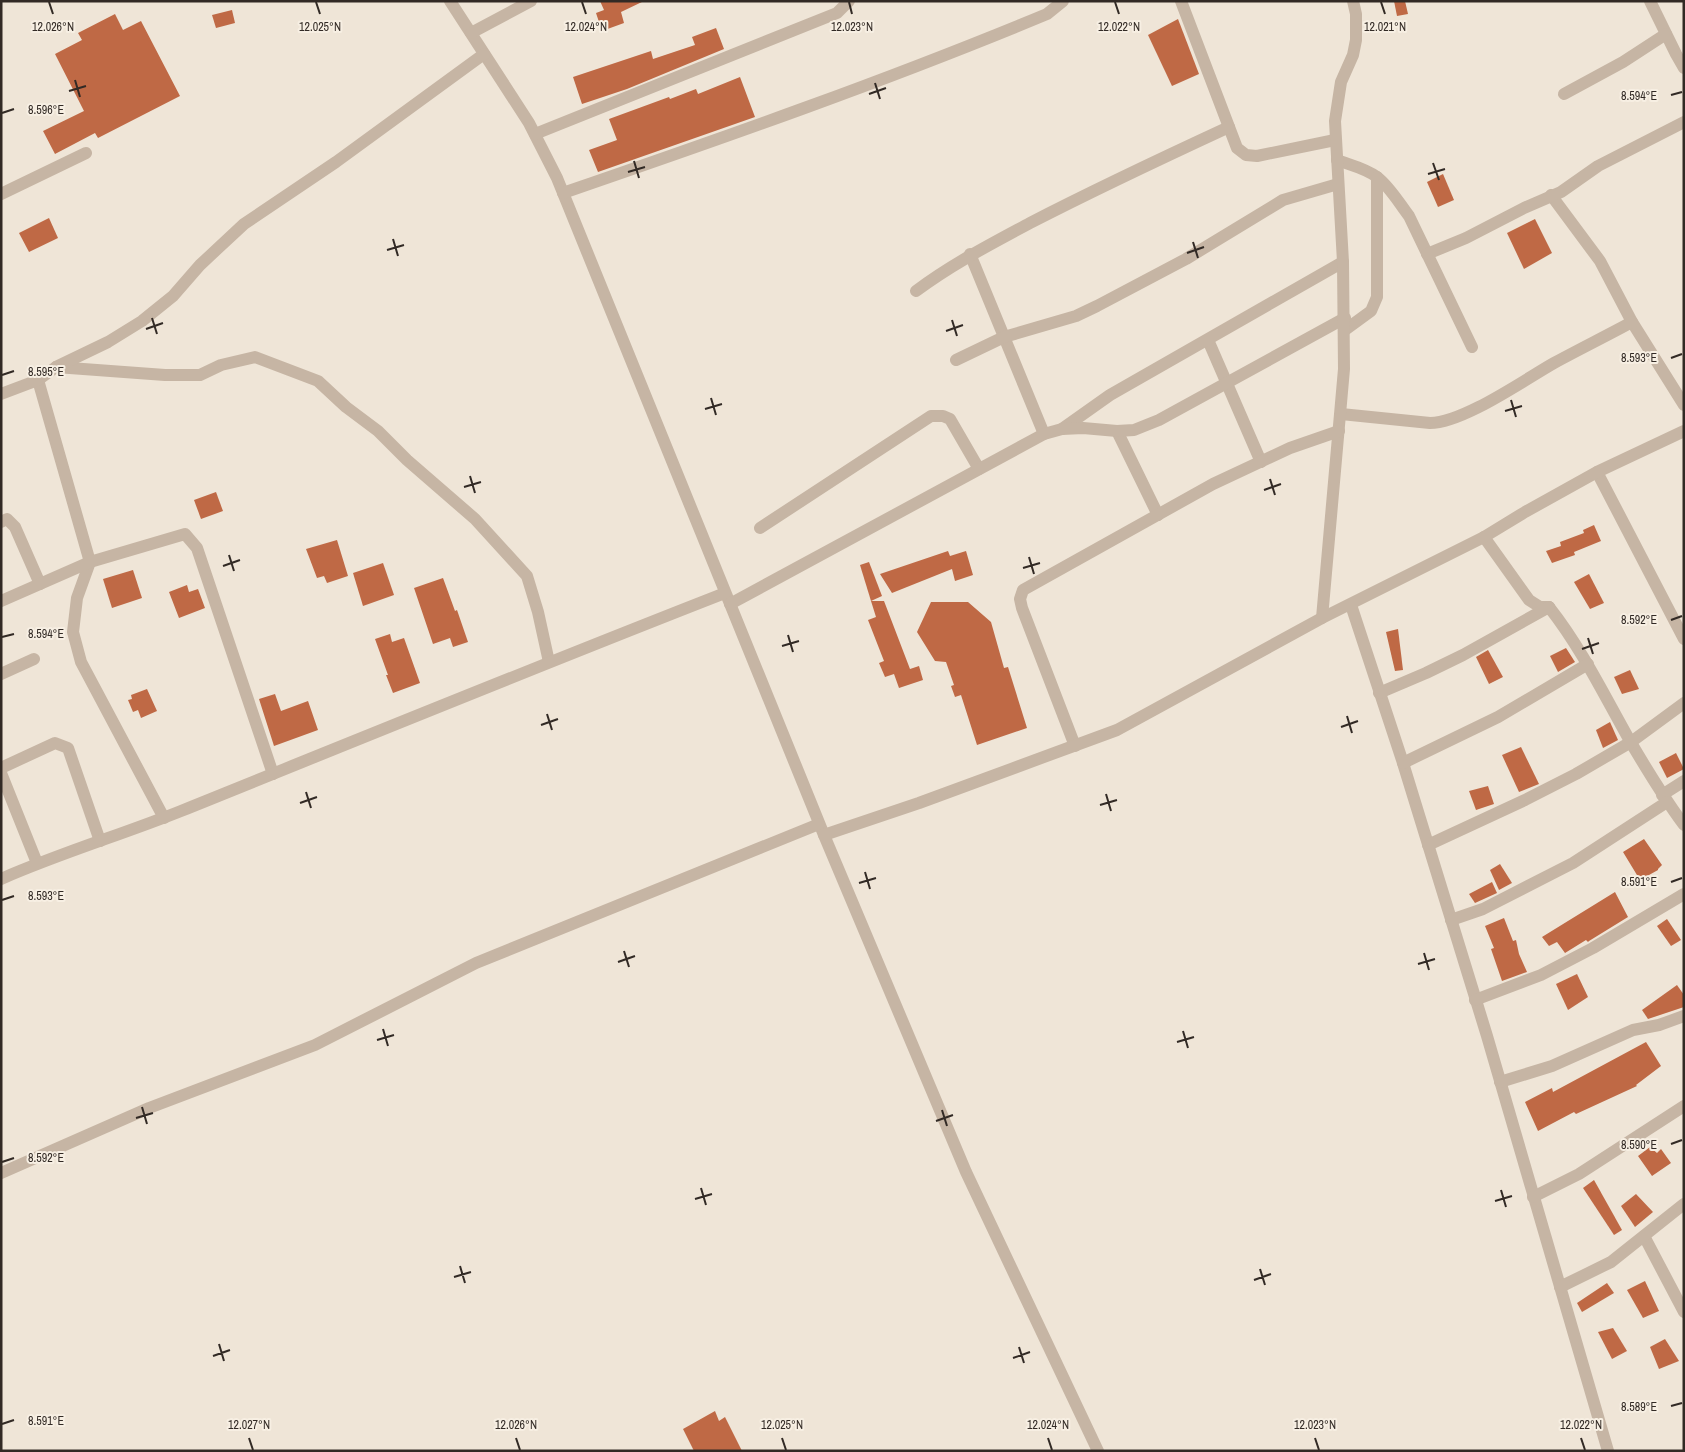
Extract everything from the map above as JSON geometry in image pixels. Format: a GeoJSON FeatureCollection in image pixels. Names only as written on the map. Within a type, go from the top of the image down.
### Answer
{"type":"FeatureCollection","features":[{"type":"Feature","properties":{"kind":"street"},"geometry":{"type":"LineString","coordinates":[[450,1],[535,134],[563,193],[821,830],[966,1172],[1098,1451]]}},
{"type":"Feature","properties":{"kind":"street"},"geometry":{"type":"LineString","coordinates":[[471,33],[531,1]]}},
{"type":"Feature","properties":{"kind":"street"},"geometry":{"type":"LineString","coordinates":[[535,134],[837,13],[849,1]]}},
{"type":"Feature","properties":{"kind":"street"},"geometry":{"type":"LineString","coordinates":[[563,193],[727,136],[911,68],[1047,14],[1063,1]]}},
{"type":"Feature","properties":{"kind":"street"},"geometry":{"type":"LineString","coordinates":[[1180,1],[1237,148],[1246,155],[1257,156],[1335,140]]}},
{"type":"Feature","properties":{"kind":"street"},"geometry":{"type":"LineString","coordinates":[[1322,618],[1344,368],[1343,262],[1334,121],[1339,92],[1353,55],[1356,40],[1356,14],[1353,1]]}},
{"type":"Feature","properties":{"kind":"street"},"geometry":{"type":"LineString","coordinates":[[1650,1],[1684,68]]}},
{"type":"Feature","properties":{"kind":"street"},"geometry":{"type":"LineString","coordinates":[[1564,94],[1623,62],[1666,34]]}},
{"type":"Feature","properties":{"kind":"street"},"geometry":{"type":"LineString","coordinates":[[1,394],[38,380],[56,367],[108,342],[142,321],[173,296],[200,265],[244,224],[336,162],[484,54]]}},
{"type":"Feature","properties":{"kind":"street"},"geometry":{"type":"LineString","coordinates":[[1426,254],[1466,238],[1551,195],[1561,192],[1598,166],[1684,122]]}},
{"type":"Feature","properties":{"kind":"street"},"geometry":{"type":"LineString","coordinates":[[916,292],[939,273],[970,254],[1103,185],[1229,127]]}},
{"type":"Feature","properties":{"kind":"street"},"geometry":{"type":"LineString","coordinates":[[1,194],[86,153]]}},
{"type":"Feature","properties":{"kind":"street"},"geometry":{"type":"LineString","coordinates":[[1337,160],[1377,177],[1395,196],[1408,216],[1472,347]]}},
{"type":"Feature","properties":{"kind":"street"},"geometry":{"type":"LineString","coordinates":[[1,879],[37,863],[164,818],[549,662],[728,599],[1044,434],[1062,429],[1083,428],[1117,431],[1134,430],[1159,420],[1371,311],[1378,297],[1377,177]]}},
{"type":"Feature","properties":{"kind":"street"},"geometry":{"type":"LineString","coordinates":[[956,360],[1004,336],[1076,316],[1186,259],[1283,200],[1338,184]]}},
{"type":"Feature","properties":{"kind":"street"},"geometry":{"type":"LineString","coordinates":[[1551,195],[1600,262],[1632,322],[1684,405]]}},
{"type":"Feature","properties":{"kind":"street"},"geometry":{"type":"LineString","coordinates":[[970,254],[1044,434]]}},
{"type":"Feature","properties":{"kind":"street"},"geometry":{"type":"LineString","coordinates":[[1062,429],[1110,395],[1343,262]]}},
{"type":"Feature","properties":{"kind":"street"},"geometry":{"type":"LineString","coordinates":[[1341,414],[1430,423],[1443,421],[1500,396],[1554,363],[1632,322]]}},
{"type":"Feature","properties":{"kind":"street"},"geometry":{"type":"LineString","coordinates":[[1208,340],[1261,462]]}},
{"type":"Feature","properties":{"kind":"street"},"geometry":{"type":"LineString","coordinates":[[56,367],[165,375],[200,375],[221,365],[255,357],[318,381],[346,407],[378,431],[407,460],[476,519],[527,576],[538,612],[549,662]]}},
{"type":"Feature","properties":{"kind":"street"},"geometry":{"type":"LineString","coordinates":[[38,380],[90,562],[76,598],[73,632],[81,662],[164,818]]}},
{"type":"Feature","properties":{"kind":"street"},"geometry":{"type":"LineString","coordinates":[[760,528],[931,416],[942,416],[950,419],[979,469]]}},
{"type":"Feature","properties":{"kind":"street"},"geometry":{"type":"LineString","coordinates":[[1117,431],[1158,515]]}},
{"type":"Feature","properties":{"kind":"street"},"geometry":{"type":"LineString","coordinates":[[1075,746],[1020,599],[1023,590],[1213,484],[1290,448],[1339,431]]}},
{"type":"Feature","properties":{"kind":"street"},"geometry":{"type":"LineString","coordinates":[[1,1173],[148,1108],[315,1045],[476,963],[821,830],[919,804],[1117,730],[1322,618],[1484,537],[1524,512],[1597,472],[1684,431]]}},
{"type":"Feature","properties":{"kind":"street"},"geometry":{"type":"LineString","coordinates":[[1597,472],[1684,639]]}},
{"type":"Feature","properties":{"kind":"street"},"geometry":{"type":"LineString","coordinates":[[1,522],[7,520],[15,527],[40,584]]}},
{"type":"Feature","properties":{"kind":"street"},"geometry":{"type":"LineString","coordinates":[[1,601],[90,562],[185,534],[197,548],[273,774]]}},
{"type":"Feature","properties":{"kind":"street"},"geometry":{"type":"LineString","coordinates":[[1484,537],[1529,600],[1540,607],[1549,607]]}},
{"type":"Feature","properties":{"kind":"street"},"geometry":{"type":"LineString","coordinates":[[1351,605],[1403,762],[1451,920],[1608,1451]]}},
{"type":"Feature","properties":{"kind":"street"},"geometry":{"type":"LineString","coordinates":[[1549,607],[1569,633],[1631,742],[1684,825]]}},
{"type":"Feature","properties":{"kind":"street"},"geometry":{"type":"LineString","coordinates":[[1379,693],[1463,655],[1549,607]]}},
{"type":"Feature","properties":{"kind":"street"},"geometry":{"type":"LineString","coordinates":[[1,674],[34,659]]}},
{"type":"Feature","properties":{"kind":"street"},"geometry":{"type":"LineString","coordinates":[[1403,762],[1498,717],[1588,664]]}},
{"type":"Feature","properties":{"kind":"street"},"geometry":{"type":"LineString","coordinates":[[1428,845],[1550,788],[1631,742],[1684,703]]}},
{"type":"Feature","properties":{"kind":"street"},"geometry":{"type":"LineString","coordinates":[[1,768],[55,743],[68,748],[100,840]]}},
{"type":"Feature","properties":{"kind":"street"},"geometry":{"type":"LineString","coordinates":[[1,773],[37,863]]}},
{"type":"Feature","properties":{"kind":"street"},"geometry":{"type":"LineString","coordinates":[[1451,920],[1483,909],[1573,863],[1665,798],[1684,781]]}},
{"type":"Feature","properties":{"kind":"street"},"geometry":{"type":"LineString","coordinates":[[1475,1000],[1541,975],[1593,948],[1684,894]]}},
{"type":"Feature","properties":{"kind":"street"},"geometry":{"type":"LineString","coordinates":[[1500,1082],[1552,1066],[1633,1030],[1658,1026],[1684,1016]]}},
{"type":"Feature","properties":{"kind":"street"},"geometry":{"type":"LineString","coordinates":[[1533,1197],[1579,1174],[1684,1106]]}},
{"type":"Feature","properties":{"kind":"street"},"geometry":{"type":"LineString","coordinates":[[1560,1286],[1611,1262],[1684,1204]]}},
{"type":"Feature","properties":{"kind":"street"},"geometry":{"type":"LineString","coordinates":[[1644,1236],[1684,1312]]}},
{"type":"Feature","properties":{"kind":"building"},"geometry":{"type":"Polygon","coordinates":[[[600,1],[644,1],[621,12],[624,23],[602,31],[596,13],[604,10],[600,1]]]}},
{"type":"Feature","properties":{"kind":"building"},"geometry":{"type":"Polygon","coordinates":[[[1394,1],[1405,1],[1408,14],[1397,16],[1394,1]]]}},
{"type":"Feature","properties":{"kind":"building"},"geometry":{"type":"Polygon","coordinates":[[[232,10],[235,23],[216,28],[212,15],[232,10]]]}},
{"type":"Feature","properties":{"kind":"building"},"geometry":{"type":"Polygon","coordinates":[[[115,14],[123,30],[141,21],[180,96],[98,138],[95,133],[55,154],[43,131],[84,111],[55,54],[82,40],[78,33],[115,14]]]}},
{"type":"Feature","properties":{"kind":"building"},"geometry":{"type":"Polygon","coordinates":[[[1178,19],[1199,74],[1172,86],[1148,35],[1178,19]]]}},
{"type":"Feature","properties":{"kind":"building"},"geometry":{"type":"Polygon","coordinates":[[[716,28],[724,49],[627,89],[582,104],[573,77],[651,51],[653,59],[695,45],[692,37],[716,28]]]}},
{"type":"Feature","properties":{"kind":"building"},"geometry":{"type":"Polygon","coordinates":[[[740,77],[755,117],[598,172],[589,150],[617,140],[609,119],[696,89],[698,94],[740,77]]]}},
{"type":"Feature","properties":{"kind":"building"},"geometry":{"type":"Polygon","coordinates":[[[1443,174],[1454,200],[1438,207],[1427,182],[1443,174]]]}},
{"type":"Feature","properties":{"kind":"building"},"geometry":{"type":"Polygon","coordinates":[[[49,218],[58,238],[29,252],[19,233],[49,218]]]}},
{"type":"Feature","properties":{"kind":"building"},"geometry":{"type":"Polygon","coordinates":[[[1535,219],[1552,253],[1524,269],[1507,233],[1535,219]]]}},
{"type":"Feature","properties":{"kind":"building"},"geometry":{"type":"Polygon","coordinates":[[[216,492],[223,511],[201,519],[194,500],[216,492]]]}},
{"type":"Feature","properties":{"kind":"building"},"geometry":{"type":"Polygon","coordinates":[[[1594,525],[1601,541],[1574,552],[1575,555],[1552,563],[1546,551],[1561,546],[1560,542],[1584,533],[1583,530],[1594,525]]]}},
{"type":"Feature","properties":{"kind":"building"},"geometry":{"type":"Polygon","coordinates":[[[337,540],[348,576],[327,583],[324,576],[317,578],[306,549],[337,540]]]}},
{"type":"Feature","properties":{"kind":"building"},"geometry":{"type":"Polygon","coordinates":[[[948,551],[950,556],[966,551],[973,575],[955,581],[952,569],[892,593],[880,574],[948,551]]]}},
{"type":"Feature","properties":{"kind":"building"},"geometry":{"type":"Polygon","coordinates":[[[869,562],[882,596],[871,601],[860,565],[869,562]]]}},
{"type":"Feature","properties":{"kind":"building"},"geometry":{"type":"Polygon","coordinates":[[[383,563],[394,595],[363,606],[353,573],[383,563]]]}},
{"type":"Feature","properties":{"kind":"building"},"geometry":{"type":"Polygon","coordinates":[[[133,570],[142,598],[112,608],[103,579],[133,570]]]}},
{"type":"Feature","properties":{"kind":"building"},"geometry":{"type":"Polygon","coordinates":[[[1589,574],[1604,603],[1590,609],[1574,582],[1589,574]]]}},
{"type":"Feature","properties":{"kind":"building"},"geometry":{"type":"Polygon","coordinates":[[[443,578],[468,642],[453,647],[450,638],[433,644],[414,588],[443,578]]]}},
{"type":"Feature","properties":{"kind":"building"},"geometry":{"type":"Polygon","coordinates":[[[187,585],[189,592],[198,589],[205,608],[179,618],[169,592],[187,585]]]}},
{"type":"Feature","properties":{"kind":"building"},"geometry":{"type":"Polygon","coordinates":[[[871,601],[884,601],[910,669],[919,666],[923,680],[899,688],[894,674],[885,677],[879,663],[884,661],[868,620],[876,617],[871,601]]]}},
{"type":"Feature","properties":{"kind":"building"},"geometry":{"type":"Polygon","coordinates":[[[931,602],[968,602],[991,622],[1004,668],[1008,667],[1027,728],[977,745],[961,695],[955,697],[951,686],[954,685],[946,662],[935,661],[917,632],[931,602]]]}},
{"type":"Feature","properties":{"kind":"building"},"geometry":{"type":"Polygon","coordinates":[[[1398,629],[1403,670],[1395,671],[1386,632],[1398,629]]]}},
{"type":"Feature","properties":{"kind":"building"},"geometry":{"type":"Polygon","coordinates":[[[390,634],[392,642],[404,638],[420,683],[393,693],[375,639],[390,634]]]}},
{"type":"Feature","properties":{"kind":"building"},"geometry":{"type":"Polygon","coordinates":[[[1566,648],[1575,662],[1558,672],[1550,656],[1566,648]]]}},
{"type":"Feature","properties":{"kind":"building"},"geometry":{"type":"Polygon","coordinates":[[[1488,650],[1503,677],[1489,684],[1476,657],[1488,650]]]}},
{"type":"Feature","properties":{"kind":"building"},"geometry":{"type":"Polygon","coordinates":[[[1630,670],[1639,689],[1622,694],[1614,677],[1630,670]]]}},
{"type":"Feature","properties":{"kind":"building"},"geometry":{"type":"Polygon","coordinates":[[[147,689],[157,711],[141,718],[138,710],[133,712],[128,700],[132,699],[131,695],[147,689]]]}},
{"type":"Feature","properties":{"kind":"building"},"geometry":{"type":"Polygon","coordinates":[[[275,694],[281,711],[308,701],[318,730],[274,746],[259,699],[275,694]]]}},
{"type":"Feature","properties":{"kind":"building"},"geometry":{"type":"Polygon","coordinates":[[[1610,722],[1618,740],[1603,748],[1596,730],[1610,722]]]}},
{"type":"Feature","properties":{"kind":"building"},"geometry":{"type":"Polygon","coordinates":[[[1521,747],[1539,784],[1519,792],[1502,755],[1521,747]]]}},
{"type":"Feature","properties":{"kind":"building"},"geometry":{"type":"Polygon","coordinates":[[[1676,753],[1684,769],[1667,778],[1659,762],[1676,753]]]}},
{"type":"Feature","properties":{"kind":"building"},"geometry":{"type":"Polygon","coordinates":[[[1488,786],[1494,804],[1476,810],[1469,791],[1488,786]]]}},
{"type":"Feature","properties":{"kind":"building"},"geometry":{"type":"Polygon","coordinates":[[[1644,839],[1662,865],[1658,870],[1640,880],[1623,852],[1644,839]]]}},
{"type":"Feature","properties":{"kind":"building"},"geometry":{"type":"Polygon","coordinates":[[[1500,864],[1512,883],[1499,890],[1490,870],[1500,864]]]}},
{"type":"Feature","properties":{"kind":"building"},"geometry":{"type":"Polygon","coordinates":[[[1492,882],[1497,893],[1475,903],[1469,894],[1492,882]]]}},
{"type":"Feature","properties":{"kind":"building"},"geometry":{"type":"Polygon","coordinates":[[[1615,892],[1628,917],[1588,942],[1586,940],[1565,953],[1557,942],[1549,946],[1542,937],[1615,892]]]}},
{"type":"Feature","properties":{"kind":"building"},"geometry":{"type":"Polygon","coordinates":[[[1504,918],[1513,941],[1516,940],[1519,954],[1527,972],[1502,981],[1491,949],[1494,948],[1485,926],[1504,918]]]}},
{"type":"Feature","properties":{"kind":"building"},"geometry":{"type":"Polygon","coordinates":[[[1667,919],[1681,940],[1671,946],[1657,926],[1667,919]]]}},
{"type":"Feature","properties":{"kind":"building"},"geometry":{"type":"Polygon","coordinates":[[[1577,974],[1588,997],[1568,1010],[1556,984],[1577,974]]]}},
{"type":"Feature","properties":{"kind":"building"},"geometry":{"type":"Polygon","coordinates":[[[1677,985],[1684,995],[1684,1007],[1648,1019],[1642,1010],[1677,985]]]}},
{"type":"Feature","properties":{"kind":"building"},"geometry":{"type":"Polygon","coordinates":[[[1646,1042],[1661,1066],[1637,1086],[1576,1114],[1574,1112],[1538,1131],[1525,1102],[1552,1088],[1553,1092],[1646,1042]]]}},
{"type":"Feature","properties":{"kind":"building"},"geometry":{"type":"Polygon","coordinates":[[[1650,1147],[1657,1153],[1661,1149],[1671,1163],[1652,1176],[1638,1156],[1650,1147]]]}},
{"type":"Feature","properties":{"kind":"building"},"geometry":{"type":"Polygon","coordinates":[[[1594,1180],[1622,1230],[1614,1235],[1583,1188],[1594,1180]]]}},
{"type":"Feature","properties":{"kind":"building"},"geometry":{"type":"Polygon","coordinates":[[[1636,1194],[1653,1212],[1635,1227],[1621,1206],[1636,1194]]]}},
{"type":"Feature","properties":{"kind":"building"},"geometry":{"type":"Polygon","coordinates":[[[1645,1281],[1659,1311],[1643,1318],[1627,1290],[1645,1281]]]}},
{"type":"Feature","properties":{"kind":"building"},"geometry":{"type":"Polygon","coordinates":[[[1607,1283],[1614,1293],[1582,1312],[1577,1303],[1607,1283]]]}},
{"type":"Feature","properties":{"kind":"building"},"geometry":{"type":"Polygon","coordinates":[[[1613,1328],[1627,1351],[1612,1359],[1598,1332],[1613,1328]]]}},
{"type":"Feature","properties":{"kind":"building"},"geometry":{"type":"Polygon","coordinates":[[[1665,1339],[1679,1361],[1659,1369],[1650,1347],[1665,1339]]]}},
{"type":"Feature","properties":{"kind":"building"},"geometry":{"type":"Polygon","coordinates":[[[715,1411],[719,1421],[725,1417],[742,1451],[694,1451],[683,1429],[715,1411]]]}}]}
